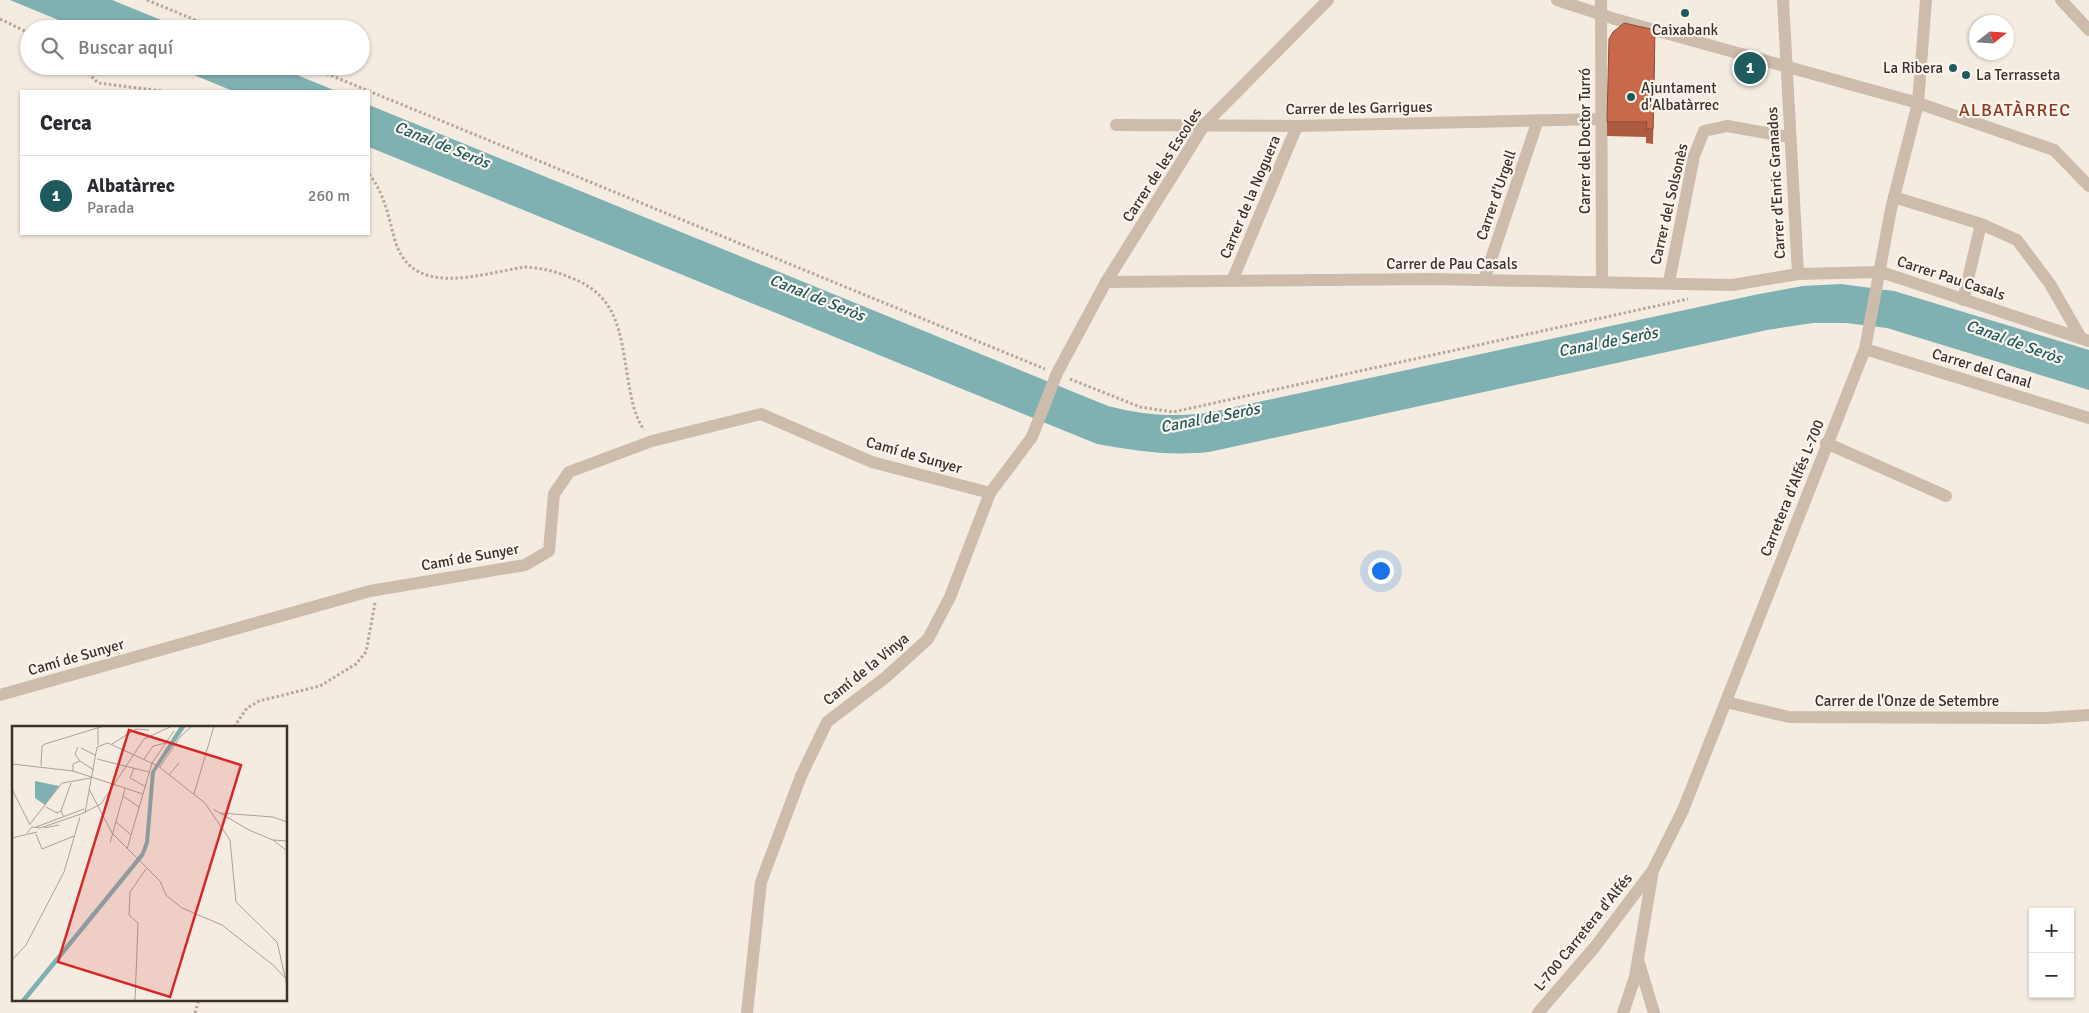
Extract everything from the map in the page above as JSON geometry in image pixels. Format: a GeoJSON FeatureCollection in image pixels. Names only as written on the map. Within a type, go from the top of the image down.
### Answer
{"type":"FeatureCollection","features":[{"type":"Feature","properties":{"kind":"street","name":"Carrer de les Escoles"},"geometry":{"type":"LineString","coordinates":[[1037,425],[1057,373],[1106,282],[1205,124],[1328,0]]}},
{"type":"Feature","properties":{"kind":"street"},"geometry":{"type":"LineString","coordinates":[[1557,0],[1918,103],[2054,150],[2089,186]]}},
{"type":"Feature","properties":{"kind":"street","name":"Carrer del Doctor Turró"},"geometry":{"type":"LineString","coordinates":[[1601,0],[1602,281]]}},
{"type":"Feature","properties":{"kind":"street","name":"Carrer d'Enric Granados"},"geometry":{"type":"LineString","coordinates":[[1783,0],[1798,274]]}},
{"type":"Feature","properties":{"kind":"street","name":"Carretera d'Alfés L-700"},"geometry":{"type":"LineString","coordinates":[[1653,870],[1683,810],[1865,348],[1894,196],[1918,103],[1926,0]]}},
{"type":"Feature","properties":{"kind":"street"},"geometry":{"type":"LineString","coordinates":[[2061,0],[2089,30]]}},
{"type":"Feature","properties":{"kind":"street","name":"Carrer de les Garrigues"},"geometry":{"type":"LineString","coordinates":[[1116,125],[1298,126],[1602,119]]}},
{"type":"Feature","properties":{"kind":"street","name":"Carrer d'Urgell"},"geometry":{"type":"LineString","coordinates":[[1484,280],[1538,120]]}},
{"type":"Feature","properties":{"kind":"street","name":"Carrer de la Noguera"},"geometry":{"type":"LineString","coordinates":[[1232,281],[1298,126]]}},
{"type":"Feature","properties":{"kind":"street","name":"Carrer del Solsonès"},"geometry":{"type":"LineString","coordinates":[[1669,282],[1694,156],[1704,131],[1727,126],[1789,137]]}},
{"type":"Feature","properties":{"kind":"street"},"geometry":{"type":"LineString","coordinates":[[1894,196],[1981,224],[2017,240],[2050,284],[2085,340]]}},
{"type":"Feature","properties":{"kind":"street"},"geometry":{"type":"LineString","coordinates":[[1963,300],[1981,224]]}},
{"type":"Feature","properties":{"kind":"street","name":"Carrer Pau Casals"},"geometry":{"type":"LineString","coordinates":[[1798,274],[1881,272],[2085,340]]}},
{"type":"Feature","properties":{"kind":"street","name":"Carrer de Pau Casals"},"geometry":{"type":"LineString","coordinates":[[1106,282],[1484,280],[1669,282],[1732,285],[1798,274]]}},
{"type":"Feature","properties":{"kind":"street","name":"Carrer del Canal"},"geometry":{"type":"LineString","coordinates":[[1865,348],[2089,418]]}},
{"type":"Feature","properties":{"kind":"street","name":"Camí de Sunyer"},"geometry":{"type":"LineString","coordinates":[[0,695],[377,590],[525,565],[549,551],[554,494],[569,472],[652,442],[761,414],[872,462],[990,493]]}},
{"type":"Feature","properties":{"kind":"street","name":"Camí de la Vinya"},"geometry":{"type":"LineString","coordinates":[[747,1013],[762,882],[801,776],[827,722],[886,677],[928,639],[950,597],[990,493],[1032,437],[1037,425]]}},
{"type":"Feature","properties":{"kind":"street"},"geometry":{"type":"LineString","coordinates":[[1826,444],[1946,496]]}},
{"type":"Feature","properties":{"kind":"street","name":"Carrer de l'Onze de Setembre"},"geometry":{"type":"LineString","coordinates":[[1726,702],[1788,717],[2045,718],[2089,714]]}},
{"type":"Feature","properties":{"kind":"street"},"geometry":{"type":"LineString","coordinates":[[1623,1013],[1638,961],[1653,870]]}},
{"type":"Feature","properties":{"kind":"street","name":"L-700 Carretera d'Alfés"},"geometry":{"type":"LineString","coordinates":[[1538,1013],[1594,948],[1653,870]]}},
{"type":"Feature","properties":{"kind":"street"},"geometry":{"type":"LineString","coordinates":[[1638,961],[1654,1013]]}},
{"type":"Feature","properties":{"kind":"path"},"geometry":{"type":"LineString","coordinates":[[147,0],[195,20]]}},
{"type":"Feature","properties":{"kind":"path"},"geometry":{"type":"LineString","coordinates":[[0,20],[20,30]]}},
{"type":"Feature","properties":{"kind":"path"},"geometry":{"type":"LineString","coordinates":[[90,75],[98,83],[154,90]]}},
{"type":"Feature","properties":{"kind":"path"},"geometry":{"type":"LineString","coordinates":[[330,75],[367,90]]}},
{"type":"Feature","properties":{"kind":"path"},"geometry":{"type":"LineString","coordinates":[[370,91],[1140,407],[1173,412],[1691,298]]}},
{"type":"Feature","properties":{"kind":"path"},"geometry":{"type":"LineString","coordinates":[[370,175],[381,191],[397,249],[406,264],[416,272],[439,278],[536,267],[582,282],[602,295],[615,316],[639,422],[652,442]]}},
{"type":"Feature","properties":{"kind":"path"},"geometry":{"type":"LineString","coordinates":[[235,726],[247,708],[259,701],[320,686],[356,664],[366,652],[377,590]]}},
{"type":"Feature","properties":{"kind":"path"},"geometry":{"type":"LineString","coordinates":[[195,1013],[199,1000]]}},
{"type":"Feature","properties":{"kind":"water"},"geometry":{"type":"Polygon","coordinates":[[[10,0],[112,0],[161,20],[58,20],[10,0]]]}},
{"type":"Feature","properties":{"kind":"water"},"geometry":{"type":"Polygon","coordinates":[[[194,75],[297,75],[334,90],[231,90],[194,75]]]}},
{"type":"Feature","properties":{"kind":"water","name":"Canal de Seròs"},"geometry":{"type":"Polygon","coordinates":[[[370,105],[1108,406],[1134,412],[1185,415],[1212,412],[1803,286],[1841,284],[1894,291],[2089,350],[2089,390],[1887,328],[1846,323],[1813,323],[1767,330],[1209,452],[1166,453],[1139,451],[1097,444],[370,147],[370,105]]]}},
{"type":"Feature","properties":{"kind":"building","name":"Ajuntament d'Albatàrrec"},"geometry":{"type":"Polygon","coordinates":[[[1624,23],[1655,30],[1653,129],[1646,129],[1647,122],[1607,122],[1609,39],[1613,32],[1624,23]]]}},
{"type":"Feature","properties":{"kind":"place","name":"Caixabank"},"geometry":{"type":"Point","coordinates":[1685,13]}},
{"type":"Feature","properties":{"kind":"place","name":"Albatàrrec"},"geometry":{"type":"Point","coordinates":[1750,68]}},
{"type":"Feature","properties":{"kind":"place","name":"La Ribera"},"geometry":{"type":"Point","coordinates":[1953,68]}},
{"type":"Feature","properties":{"kind":"place","name":"La Terrasseta"},"geometry":{"type":"Point","coordinates":[1966,75]}},
{"type":"Feature","properties":{"kind":"place","name":"Ajuntament d'Albatàrrec"},"geometry":{"type":"Point","coordinates":[1631,97]}},
{"type":"Feature","properties":{"kind":"district","name":"ALBATÀRREC"},"geometry":{"type":"Point","coordinates":[2015,110]}}]}
